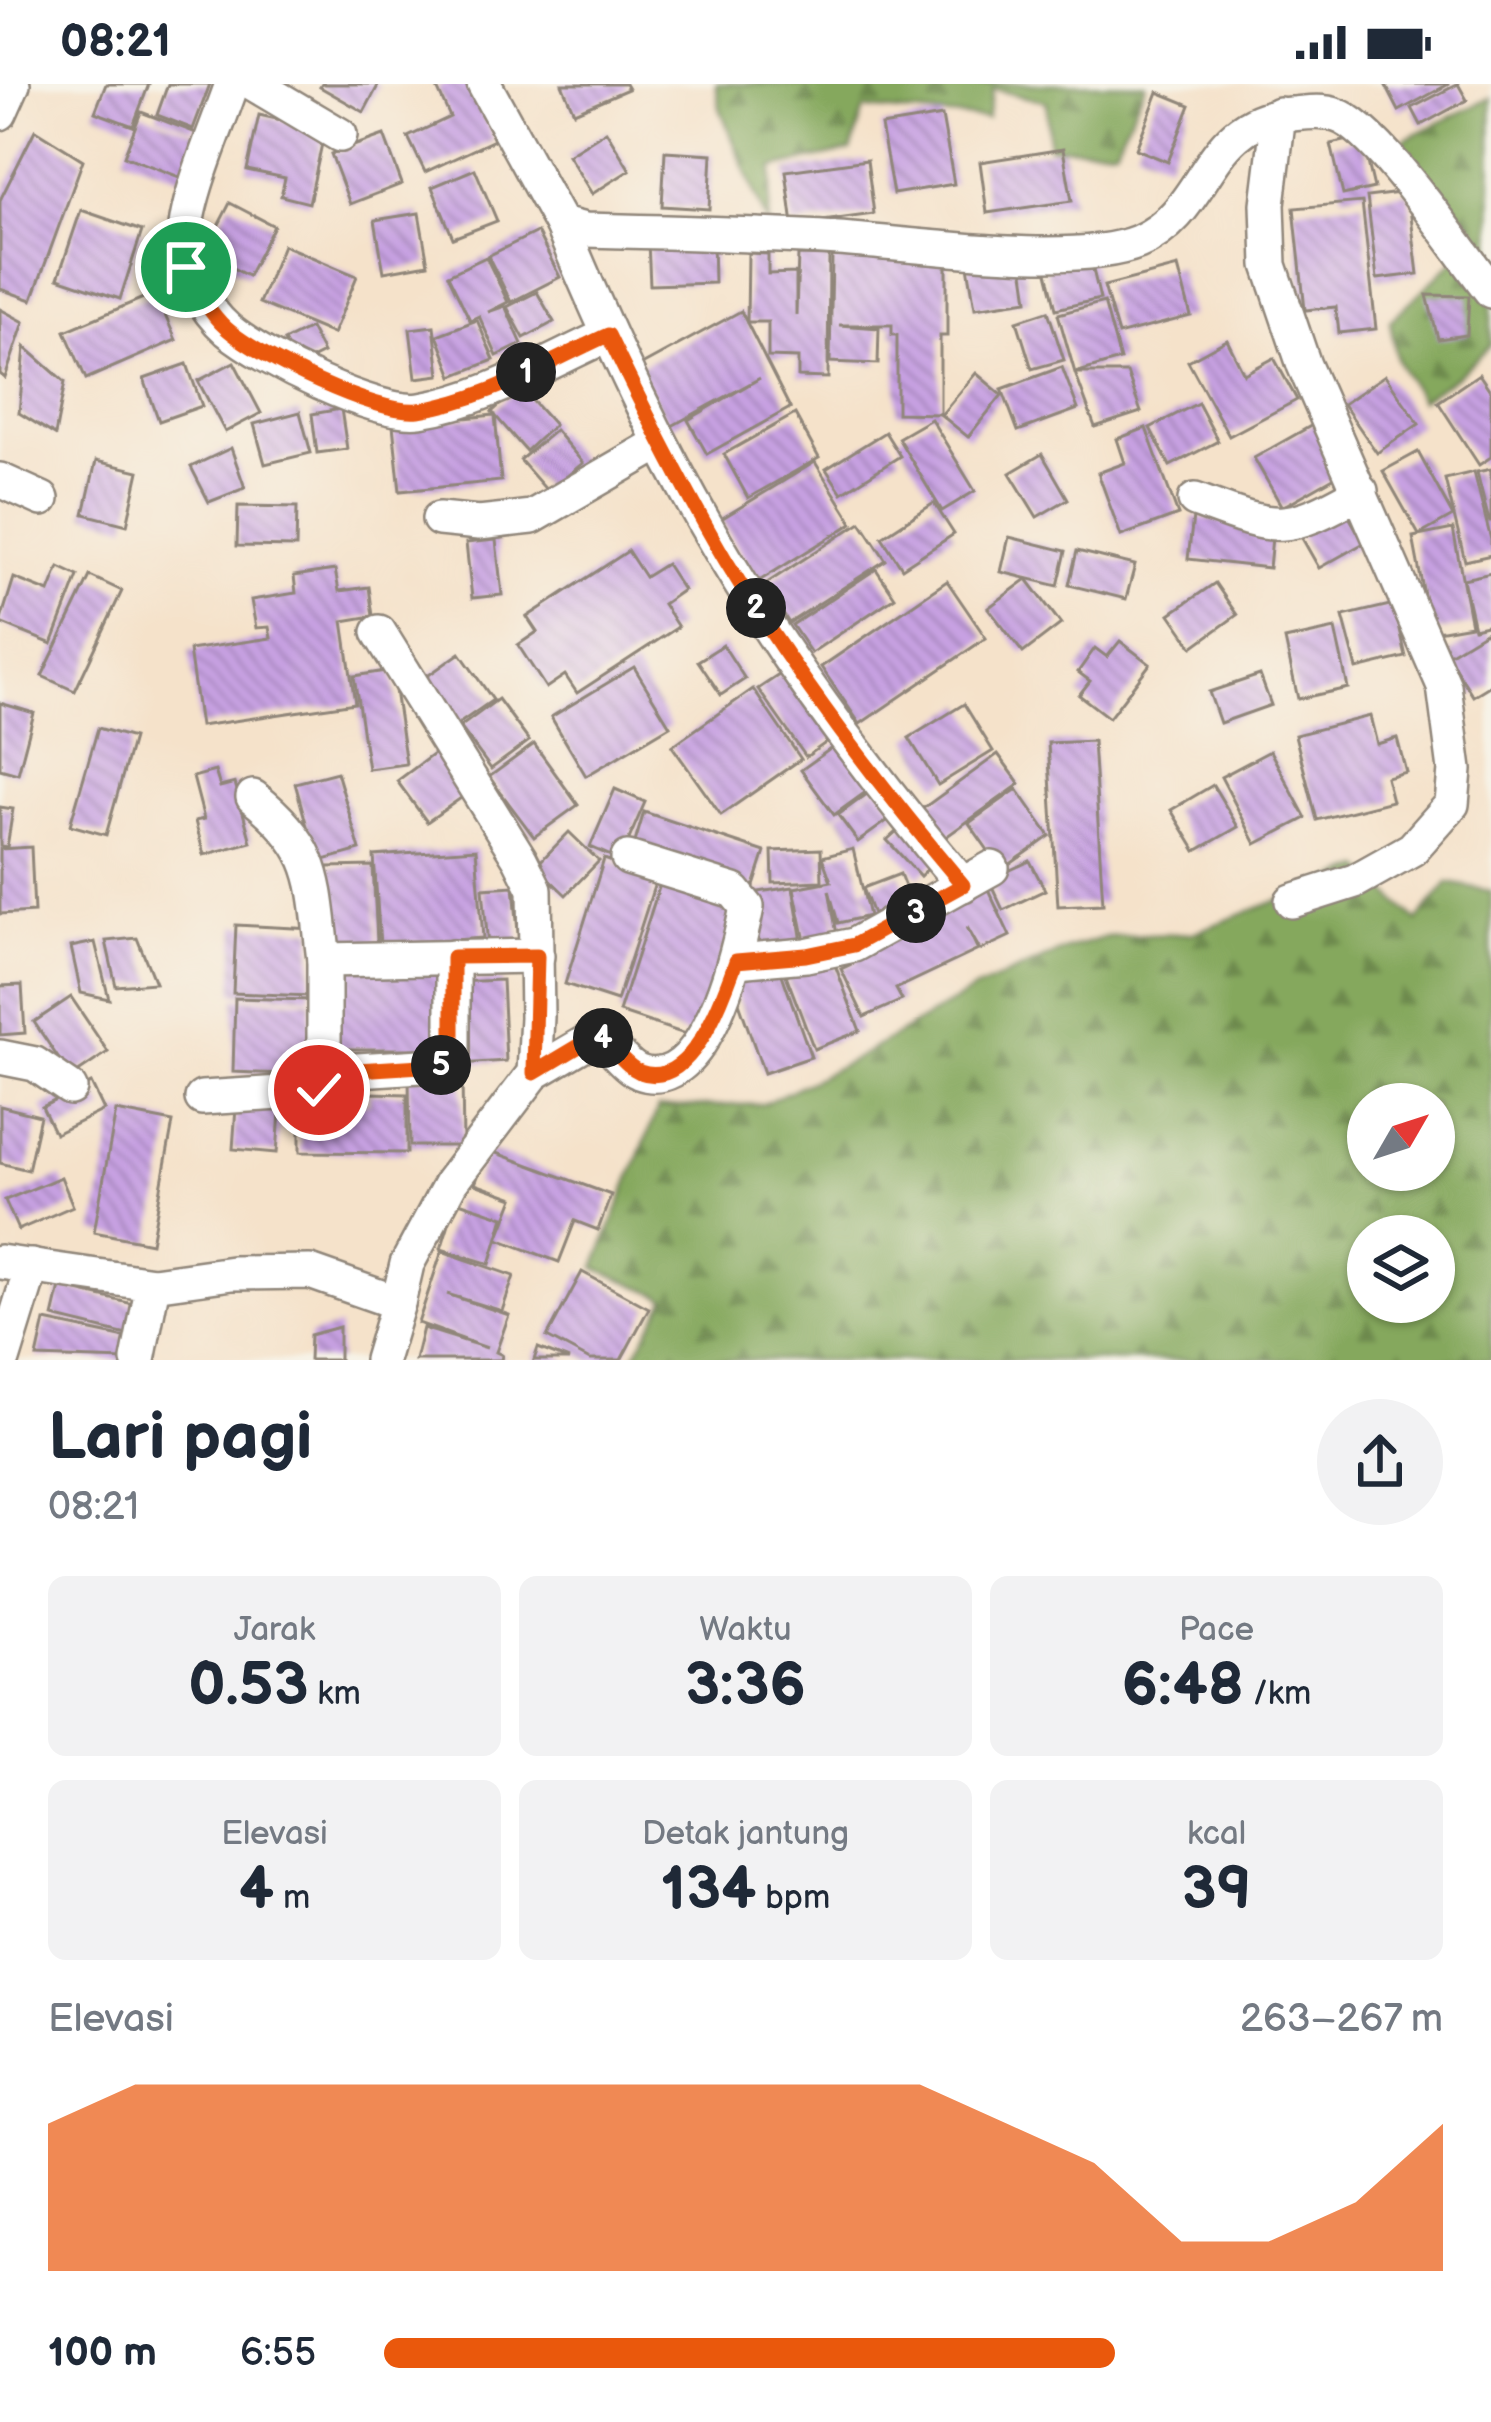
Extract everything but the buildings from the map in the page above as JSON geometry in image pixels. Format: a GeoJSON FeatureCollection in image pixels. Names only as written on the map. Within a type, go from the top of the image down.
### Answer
{"type":"FeatureCollection","features":[{"type":"Feature","properties":{"kind":"street"},"geometry":{"type":"LineString","coordinates":[[0,113],[13,84]]}},
{"type":"Feature","properties":{"kind":"street"},"geometry":{"type":"LineString","coordinates":[[232,84],[184,237],[186,267],[226,328],[334,389],[395,410],[416,411],[479,393],[608,335]]}},
{"type":"Feature","properties":{"kind":"street"},"geometry":{"type":"LineString","coordinates":[[254,84],[340,135]]}},
{"type":"Feature","properties":{"kind":"street"},"geometry":{"type":"LineString","coordinates":[[484,84],[560,224],[660,442],[725,560],[791,662],[899,809],[977,877],[854,945],[736,961]]}},
{"type":"Feature","properties":{"kind":"street"},"geometry":{"type":"LineString","coordinates":[[560,224],[585,230],[749,233],[1020,252],[1111,249],[1138,242],[1166,226],[1229,139],[1256,120],[1280,114],[1334,114],[1364,132],[1491,291]]}},
{"type":"Feature","properties":{"kind":"street"},"geometry":{"type":"LineString","coordinates":[[1280,114],[1268,204],[1270,265],[1304,364],[1444,686],[1455,770],[1452,803],[1412,850],[1355,880],[1292,901]]}},
{"type":"Feature","properties":{"kind":"street"},"geometry":{"type":"LineString","coordinates":[[439,519],[479,523],[532,517],[660,442]]}},
{"type":"Feature","properties":{"kind":"street"},"geometry":{"type":"LineString","coordinates":[[0,480],[42,499]]}},
{"type":"Feature","properties":{"kind":"street"},"geometry":{"type":"LineString","coordinates":[[1195,500],[1258,522],[1286,525],[1312,519],[1361,491]]}},
{"type":"Feature","properties":{"kind":"street"},"geometry":{"type":"LineString","coordinates":[[379,632],[535,889],[534,1073]]}},
{"type":"Feature","properties":{"kind":"street"},"geometry":{"type":"LineString","coordinates":[[202,1097],[314,1091],[324,1086],[324,960],[312,867],[280,818],[254,797]]}},
{"type":"Feature","properties":{"kind":"street"},"geometry":{"type":"LineString","coordinates":[[382,1360],[407,1264],[451,1182],[502,1109],[534,1073],[596,1036],[643,1073],[654,1073],[678,1064],[714,1022],[736,961],[747,907],[734,891],[628,858]]}},
{"type":"Feature","properties":{"kind":"street"},"geometry":{"type":"LineString","coordinates":[[324,960],[537,956]]}},
{"type":"Feature","properties":{"kind":"street"},"geometry":{"type":"LineString","coordinates":[[326,1072],[453,1064],[453,957]]}},
{"type":"Feature","properties":{"kind":"street"},"geometry":{"type":"LineString","coordinates":[[0,1057],[35,1064],[70,1088]]}},
{"type":"Feature","properties":{"kind":"street"},"geometry":{"type":"LineString","coordinates":[[3,1360],[16,1264],[153,1284],[232,1273],[310,1272],[398,1303]]}},
{"type":"Feature","properties":{"kind":"street"},"geometry":{"type":"LineString","coordinates":[[138,1360],[153,1284]]}},
{"type":"Feature","properties":{"kind":"green space"},"geometry":{"type":"Polygon","coordinates":[[[716,84],[1146,84],[1115,148],[1049,147],[1047,102],[993,89],[987,119],[864,109],[851,151],[773,168],[768,225],[720,108],[716,84]]]}},
{"type":"Feature","properties":{"kind":"green space"},"geometry":{"type":"Polygon","coordinates":[[[1491,98],[1491,345],[1420,400],[1397,360],[1390,321],[1481,235],[1397,143],[1491,98]]]}},
{"type":"Feature","properties":{"kind":"green space"},"geometry":{"type":"Polygon","coordinates":[[[1363,868],[1417,921],[1448,883],[1491,891],[1491,1360],[632,1360],[667,1298],[595,1268],[658,1108],[763,1104],[853,1060],[974,990],[1106,937],[1193,933],[1363,868]]]}},
{"type":"Feature","properties":{"kind":"route"},"geometry":{"type":"LineString","coordinates":[[186,267],[226,328],[334,389],[395,410],[416,411],[479,393],[608,335],[660,442],[768,627],[899,809],[963,885],[854,945],[736,961],[714,1022],[699,1043],[678,1064],[654,1073],[634,1070],[596,1036],[534,1073],[537,956],[453,957],[453,1064],[326,1072],[319,1090]]}}]}
